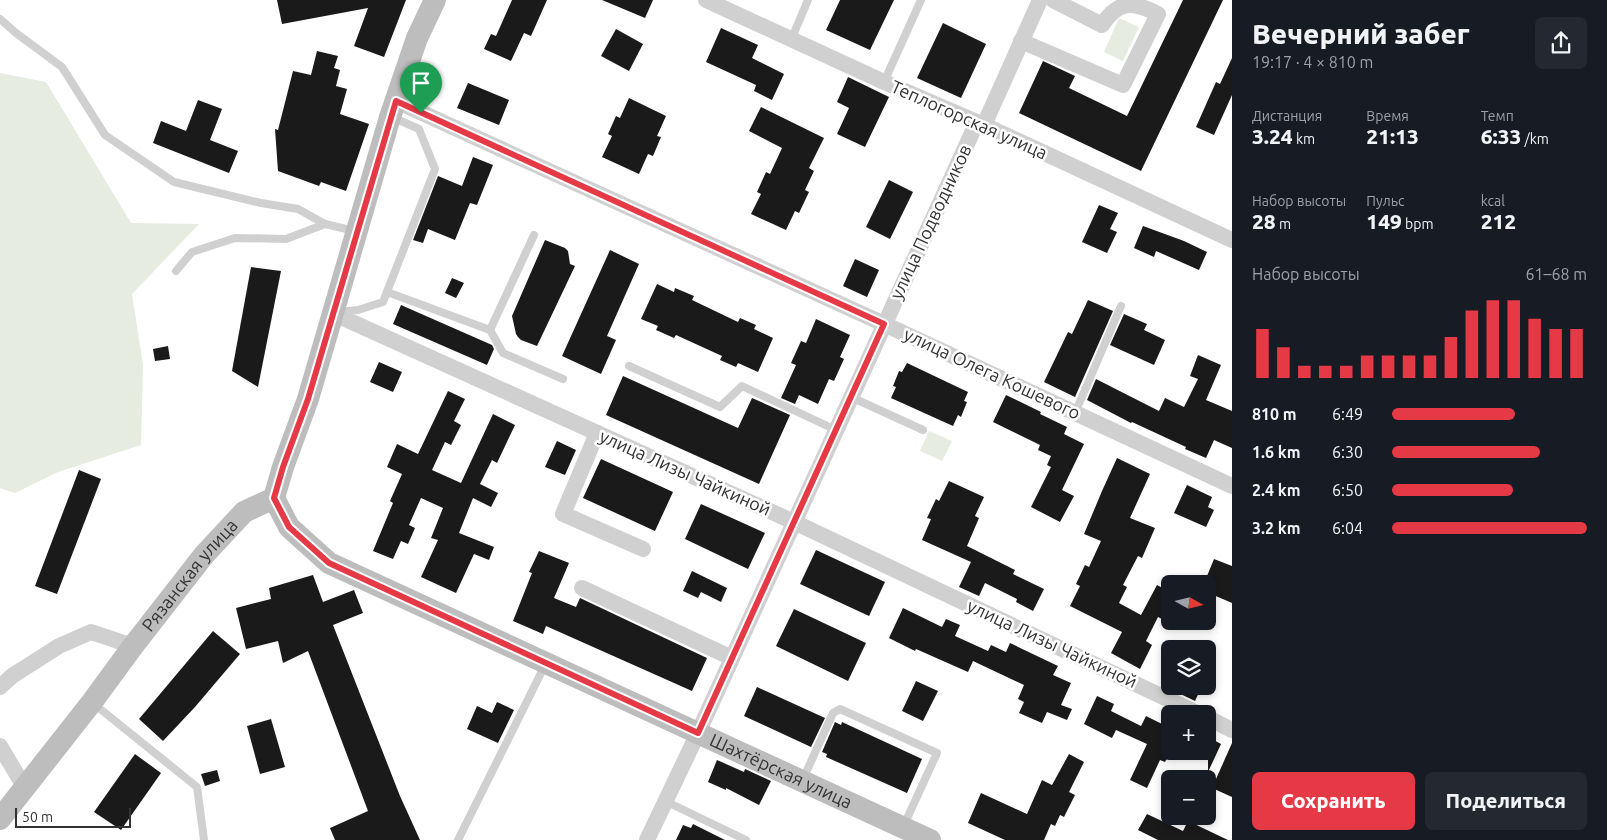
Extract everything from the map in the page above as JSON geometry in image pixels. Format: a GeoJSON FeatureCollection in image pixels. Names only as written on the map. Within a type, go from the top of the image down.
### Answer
{"type":"FeatureCollection","features":[{"type":"Feature","properties":{"kind":"main road"},"geometry":{"type":"LineString","coordinates":[[274,498],[283,467],[308,399],[393,109],[417,38],[435,0]]}},
{"type":"Feature","properties":{"kind":"main road","name":"Рязанская улица"},"geometry":{"type":"LineString","coordinates":[[0,819],[204,555],[244,512],[274,498]]}},
{"type":"Feature","properties":{"kind":"main road","name":"Шахтёрская улица"},"geometry":{"type":"LineString","coordinates":[[274,498],[289,527],[329,563],[930,840]]}},
{"type":"Feature","properties":{"kind":"street","name":"Теплогорская улица"},"geometry":{"type":"LineString","coordinates":[[706,0],[790,40],[980,124],[1232,240]]}},
{"type":"Feature","properties":{"kind":"street","name":"улица Подводников"},"geometry":{"type":"LineString","coordinates":[[647,840],[698,733],[884,324],[1040,0]]}},
{"type":"Feature","properties":{"kind":"street"},"geometry":{"type":"LineString","coordinates":[[1021,41],[1124,85],[1158,14],[1142,6],[1126,4],[1110,12],[1102,25],[1053,0]]}},
{"type":"Feature","properties":{"kind":"street","name":"улица Олега Кошевого"},"geometry":{"type":"LineString","coordinates":[[393,109],[884,324],[1232,486]]}},
{"type":"Feature","properties":{"kind":"street","name":"улица Лизы Чайкиной"},"geometry":{"type":"LineString","coordinates":[[332,313],[794,522],[1180,705]]}},
{"type":"Feature","properties":{"kind":"street"},"geometry":{"type":"LineString","coordinates":[[597,433],[563,514],[643,549]]}},
{"type":"Feature","properties":{"kind":"street"},"geometry":{"type":"LineString","coordinates":[[582,588],[732,658]]}},
{"type":"Feature","properties":{"kind":"street"},"geometry":{"type":"LineString","coordinates":[[0,686],[58,646],[91,632],[133,646]]}},
{"type":"Feature","properties":{"kind":"street"},"geometry":{"type":"LineString","coordinates":[[1216,722],[1232,730]]}},
{"type":"Feature","properties":{"kind":"street"},"geometry":{"type":"LineString","coordinates":[[0,746],[25,788]]}},
{"type":"Feature","properties":{"kind":"lane"},"geometry":{"type":"LineString","coordinates":[[790,40],[808,0]]}},
{"type":"Feature","properties":{"kind":"lane"},"geometry":{"type":"LineString","coordinates":[[884,82],[921,0]]}},
{"type":"Feature","properties":{"kind":"lane"},"geometry":{"type":"LineString","coordinates":[[0,19],[62,67],[105,135],[174,182],[261,203],[298,209],[325,224],[357,231]]}},
{"type":"Feature","properties":{"kind":"lane"},"geometry":{"type":"LineString","coordinates":[[332,313],[358,310],[383,302],[435,169],[419,129],[393,109]]}},
{"type":"Feature","properties":{"kind":"lane"},"geometry":{"type":"LineString","coordinates":[[176,271],[192,252],[235,238],[286,239],[325,224]]}},
{"type":"Feature","properties":{"kind":"lane"},"geometry":{"type":"LineString","coordinates":[[490,330],[534,235]]}},
{"type":"Feature","properties":{"kind":"lane"},"geometry":{"type":"LineString","coordinates":[[387,292],[490,330],[503,353],[563,379]]}},
{"type":"Feature","properties":{"kind":"lane"},"geometry":{"type":"LineString","coordinates":[[1075,413],[1121,306]]}},
{"type":"Feature","properties":{"kind":"lane"},"geometry":{"type":"LineString","coordinates":[[629,366],[720,407],[742,386],[836,430]]}},
{"type":"Feature","properties":{"kind":"lane"},"geometry":{"type":"LineString","coordinates":[[851,397],[923,430]]}},
{"type":"Feature","properties":{"kind":"lane"},"geometry":{"type":"LineString","coordinates":[[458,840],[546,663]]}},
{"type":"Feature","properties":{"kind":"lane"},"geometry":{"type":"LineString","coordinates":[[92,702],[197,787],[204,840]]}},
{"type":"Feature","properties":{"kind":"lane"},"geometry":{"type":"LineString","coordinates":[[802,781],[833,713],[840,709],[937,753],[903,828]]}},
{"type":"Feature","properties":{"kind":"lane"},"geometry":{"type":"LineString","coordinates":[[665,801],[746,840]]}},
{"type":"Feature","properties":{"kind":"shaded area"},"geometry":{"type":"Polygon","coordinates":[[[1119,18],[1139,27],[1123,61],[1104,52],[1119,18]]]}},
{"type":"Feature","properties":{"kind":"shaded area"},"geometry":{"type":"Polygon","coordinates":[[[0,73],[46,82],[131,223],[199,224],[132,294],[143,365],[141,445],[58,472],[15,493],[0,488],[0,73]]]}},
{"type":"Feature","properties":{"kind":"shaded area"},"geometry":{"type":"Polygon","coordinates":[[[929,431],[952,441],[942,461],[920,451],[929,431]]]}},
{"type":"Feature","properties":{"kind":"building"},"geometry":{"type":"Polygon","coordinates":[[[277,0],[406,0],[384,57],[354,46],[368,8],[282,24],[277,0]]]}},
{"type":"Feature","properties":{"kind":"building"},"geometry":{"type":"Polygon","coordinates":[[[512,0],[547,0],[531,36],[524,33],[511,61],[484,49],[491,34],[496,36],[512,0]]]}},
{"type":"Feature","properties":{"kind":"building"},"geometry":{"type":"Polygon","coordinates":[[[602,0],[653,0],[645,18],[602,0]]]}},
{"type":"Feature","properties":{"kind":"building"},"geometry":{"type":"Polygon","coordinates":[[[840,0],[894,0],[870,50],[826,30],[840,0]]]}},
{"type":"Feature","properties":{"kind":"building"},"geometry":{"type":"Polygon","coordinates":[[[1183,0],[1223,0],[1141,171],[1019,113],[1043,61],[1075,76],[1069,88],[1127,116],[1183,0]]]}},
{"type":"Feature","properties":{"kind":"building"},"geometry":{"type":"Polygon","coordinates":[[[943,23],[986,44],[961,98],[917,78],[943,23]]]}},
{"type":"Feature","properties":{"kind":"building"},"geometry":{"type":"Polygon","coordinates":[[[721,28],[758,45],[752,58],[784,74],[772,100],[754,91],[756,85],[706,62],[721,28]]]}},
{"type":"Feature","properties":{"kind":"building"},"geometry":{"type":"Polygon","coordinates":[[[616,29],[643,44],[629,71],[601,56],[616,29]]]}},
{"type":"Feature","properties":{"kind":"building"},"geometry":{"type":"Polygon","coordinates":[[[317,51],[338,56],[334,68],[340,70],[336,86],[347,89],[340,114],[369,124],[346,191],[321,182],[319,186],[278,171],[275,129],[278,130],[293,71],[311,75],[317,51]]]}},
{"type":"Feature","properties":{"kind":"building"},"geometry":{"type":"Polygon","coordinates":[[[1232,58],[1232,95],[1214,135],[1196,127],[1216,82],[1220,84],[1232,58]]]}},
{"type":"Feature","properties":{"kind":"building"},"geometry":{"type":"Polygon","coordinates":[[[848,77],[889,97],[865,147],[837,134],[849,108],[837,102],[848,77]]]}},
{"type":"Feature","properties":{"kind":"building"},"geometry":{"type":"Polygon","coordinates":[[[468,83],[509,100],[499,125],[457,108],[468,83]]]}},
{"type":"Feature","properties":{"kind":"building"},"geometry":{"type":"Polygon","coordinates":[[[629,98],[666,116],[657,136],[661,137],[653,156],[648,154],[639,174],[602,157],[612,136],[608,134],[616,116],[620,118],[629,98]]]}},
{"type":"Feature","properties":{"kind":"building"},"geometry":{"type":"Polygon","coordinates":[[[198,100],[222,109],[210,140],[238,151],[229,173],[153,143],[161,121],[186,131],[198,100]]]}},
{"type":"Feature","properties":{"kind":"building"},"geometry":{"type":"Polygon","coordinates":[[[761,107],[824,138],[809,168],[814,171],[805,190],[809,192],[799,213],[795,211],[786,230],[751,214],[761,194],[757,192],[766,172],[770,174],[782,148],[749,131],[761,107]]]}},
{"type":"Feature","properties":{"kind":"building"},"geometry":{"type":"Polygon","coordinates":[[[473,157],[493,165],[477,205],[470,203],[455,240],[428,229],[423,243],[413,240],[438,176],[462,186],[473,157]]]}},
{"type":"Feature","properties":{"kind":"building"},"geometry":{"type":"Polygon","coordinates":[[[889,180],[913,192],[890,239],[866,227],[889,180]]]}},
{"type":"Feature","properties":{"kind":"building"},"geometry":{"type":"Polygon","coordinates":[[[1099,205],[1118,213],[1110,229],[1117,232],[1107,253],[1082,242],[1099,205]]]}},
{"type":"Feature","properties":{"kind":"building"},"geometry":{"type":"Polygon","coordinates":[[[1143,226],[1184,241],[1207,252],[1199,270],[1156,251],[1154,257],[1134,248],[1143,226]]]}},
{"type":"Feature","properties":{"kind":"building"},"geometry":{"type":"Polygon","coordinates":[[[545,240],[565,248],[568,251],[570,264],[575,266],[537,346],[518,337],[512,316],[545,240]]]}},
{"type":"Feature","properties":{"kind":"building"},"geometry":{"type":"Polygon","coordinates":[[[610,250],[639,264],[607,336],[616,340],[601,374],[562,356],[610,250]]]}},
{"type":"Feature","properties":{"kind":"building"},"geometry":{"type":"Polygon","coordinates":[[[855,259],[879,270],[867,297],[843,286],[855,259]]]}},
{"type":"Feature","properties":{"kind":"building"},"geometry":{"type":"Polygon","coordinates":[[[251,267],[281,271],[258,387],[232,371],[251,267]]]}},
{"type":"Feature","properties":{"kind":"building"},"geometry":{"type":"Polygon","coordinates":[[[452,278],[464,283],[456,298],[445,293],[452,278]]]}},
{"type":"Feature","properties":{"kind":"building"},"geometry":{"type":"Polygon","coordinates":[[[657,284],[674,292],[675,288],[694,296],[692,300],[738,322],[740,318],[756,325],[754,329],[773,338],[758,372],[738,363],[736,367],[720,360],[722,356],[676,335],[674,338],[656,330],[658,326],[641,319],[657,284]]]}},
{"type":"Feature","properties":{"kind":"building"},"geometry":{"type":"Polygon","coordinates":[[[1088,300],[1113,311],[1075,397],[1044,382],[1068,332],[1072,334],[1088,300]]]}},
{"type":"Feature","properties":{"kind":"building"},"geometry":{"type":"Polygon","coordinates":[[[401,305],[492,345],[494,349],[487,365],[393,324],[401,305]]]}},
{"type":"Feature","properties":{"kind":"building"},"geometry":{"type":"Polygon","coordinates":[[[1124,314],[1147,324],[1144,330],[1165,340],[1154,365],[1110,345],[1124,314]]]}},
{"type":"Feature","properties":{"kind":"building"},"geometry":{"type":"Polygon","coordinates":[[[816,319],[850,335],[840,357],[844,359],[834,381],[829,379],[818,404],[799,395],[795,404],[781,398],[796,365],[791,363],[801,341],[806,343],[816,319]]]}},
{"type":"Feature","properties":{"kind":"building"},"geometry":{"type":"Polygon","coordinates":[[[168,346],[170,359],[155,361],[153,349],[168,346]]]}},
{"type":"Feature","properties":{"kind":"building"},"geometry":{"type":"Polygon","coordinates":[[[1198,355],[1221,365],[1206,400],[1232,411],[1232,448],[1214,440],[1206,458],[1087,400],[1096,379],[1159,411],[1165,398],[1184,407],[1198,379],[1190,376],[1198,355]]]}},
{"type":"Feature","properties":{"kind":"building"},"geometry":{"type":"Polygon","coordinates":[[[379,362],[402,372],[393,392],[370,382],[379,362]]]}},
{"type":"Feature","properties":{"kind":"building"},"geometry":{"type":"Polygon","coordinates":[[[907,363],[968,392],[964,401],[967,402],[961,417],[958,415],[953,426],[891,398],[896,387],[893,386],[899,371],[902,372],[907,363]]]}},
{"type":"Feature","properties":{"kind":"building"},"geometry":{"type":"Polygon","coordinates":[[[623,376],[738,428],[752,398],[790,415],[759,484],[606,415],[623,376]]]}},
{"type":"Feature","properties":{"kind":"building"},"geometry":{"type":"Polygon","coordinates":[[[448,391],[465,399],[454,421],[461,425],[451,445],[445,442],[432,470],[461,483],[493,414],[515,425],[497,463],[492,460],[480,484],[498,493],[491,507],[473,498],[459,533],[494,547],[489,560],[474,554],[456,593],[421,577],[438,540],[431,538],[443,508],[421,498],[409,525],[415,528],[408,544],[401,541],[393,559],[373,551],[393,503],[390,501],[402,474],[387,467],[397,444],[418,454],[448,391]]]}},
{"type":"Feature","properties":{"kind":"building"},"geometry":{"type":"Polygon","coordinates":[[[1006,395],[1067,427],[1064,434],[1084,444],[1062,490],[1074,496],[1060,522],[1031,507],[1051,467],[1047,465],[1051,456],[1038,450],[1040,445],[993,422],[1006,395]]]}},
{"type":"Feature","properties":{"kind":"building"},"geometry":{"type":"Polygon","coordinates":[[[557,441],[576,450],[565,475],[545,467],[557,441]]]}},
{"type":"Feature","properties":{"kind":"building"},"geometry":{"type":"Polygon","coordinates":[[[1117,458],[1150,474],[1130,518],[1155,528],[1142,558],[1138,556],[1123,585],[1127,587],[1119,603],[1141,615],[1157,585],[1161,587],[1161,618],[1158,617],[1146,641],[1152,645],[1140,669],[1111,653],[1122,632],[1070,606],[1080,586],[1076,584],[1085,565],[1089,567],[1101,541],[1084,534],[1117,458]]]}},
{"type":"Feature","properties":{"kind":"building"},"geometry":{"type":"Polygon","coordinates":[[[601,459],[673,492],[655,531],[583,498],[601,459]]]}},
{"type":"Feature","properties":{"kind":"building"},"geometry":{"type":"Polygon","coordinates":[[[79,470],[101,479],[57,594],[35,586],[79,470]]]}},
{"type":"Feature","properties":{"kind":"building"},"geometry":{"type":"Polygon","coordinates":[[[949,481],[984,497],[975,516],[979,518],[967,546],[1015,570],[1013,574],[1044,589],[1033,611],[1016,602],[1017,599],[985,583],[979,596],[959,587],[971,562],[922,540],[931,519],[927,518],[936,499],[939,501],[949,481]]]}},
{"type":"Feature","properties":{"kind":"building"},"geometry":{"type":"Polygon","coordinates":[[[1187,485],[1212,497],[1208,507],[1214,510],[1206,527],[1174,513],[1187,485]]]}},
{"type":"Feature","properties":{"kind":"building"},"geometry":{"type":"Polygon","coordinates":[[[701,504],[765,533],[748,569],[685,539],[701,504]]]}},
{"type":"Feature","properties":{"kind":"building"},"geometry":{"type":"Polygon","coordinates":[[[816,550],[885,582],[869,616],[800,584],[816,550]]]}},
{"type":"Feature","properties":{"kind":"building"},"geometry":{"type":"Polygon","coordinates":[[[539,551],[569,563],[554,598],[576,607],[580,598],[707,658],[692,691],[546,626],[543,634],[513,621],[532,573],[529,572],[539,551]]]}},
{"type":"Feature","properties":{"kind":"building"},"geometry":{"type":"Polygon","coordinates":[[[1214,559],[1232,566],[1232,603],[1216,596],[1216,575],[1207,575],[1214,559]]]}},
{"type":"Feature","properties":{"kind":"building"},"geometry":{"type":"Polygon","coordinates":[[[692,571],[727,588],[721,602],[701,592],[698,598],[683,591],[692,571]]]}},
{"type":"Feature","properties":{"kind":"building"},"geometry":{"type":"Polygon","coordinates":[[[313,575],[323,602],[354,590],[363,613],[333,625],[400,796],[420,840],[335,840],[330,828],[368,811],[308,651],[283,663],[278,641],[246,649],[236,608],[271,599],[269,588],[313,575]]]}},
{"type":"Feature","properties":{"kind":"building"},"geometry":{"type":"Polygon","coordinates":[[[903,608],[942,627],[946,619],[960,625],[955,636],[988,651],[991,645],[1006,652],[1010,643],[1058,666],[1053,675],[1071,683],[1061,705],[1072,709],[1067,720],[1047,712],[1042,723],[1019,713],[1024,702],[1018,699],[1024,685],[973,661],[968,672],[916,649],[915,651],[889,638],[903,608]]]}},
{"type":"Feature","properties":{"kind":"building"},"geometry":{"type":"Polygon","coordinates":[[[794,609],[866,643],[848,681],[776,646],[794,609]]]}},
{"type":"Feature","properties":{"kind":"building"},"geometry":{"type":"Polygon","coordinates":[[[213,631],[240,654],[163,741],[139,719],[213,631]]]}},
{"type":"Feature","properties":{"kind":"building"},"geometry":{"type":"Polygon","coordinates":[[[916,681],[938,691],[923,721],[902,711],[916,681]]]}},
{"type":"Feature","properties":{"kind":"building"},"geometry":{"type":"Polygon","coordinates":[[[757,687],[825,718],[811,747],[744,716],[757,687]]]}},
{"type":"Feature","properties":{"kind":"building"},"geometry":{"type":"Polygon","coordinates":[[[1183,695],[1198,695],[1195,701],[1183,695]]]}},
{"type":"Feature","properties":{"kind":"building"},"geometry":{"type":"Polygon","coordinates":[[[1097,696],[1114,704],[1111,711],[1141,726],[1146,716],[1161,724],[1161,760],[1166,760],[1165,762],[1160,760],[1147,788],[1130,780],[1147,744],[1116,730],[1112,738],[1084,724],[1097,696]]]}},
{"type":"Feature","properties":{"kind":"building"},"geometry":{"type":"Polygon","coordinates":[[[497,702],[514,710],[498,743],[467,729],[477,706],[492,713],[497,702]]]}},
{"type":"Feature","properties":{"kind":"building"},"geometry":{"type":"Polygon","coordinates":[[[271,719],[285,767],[260,774],[247,726],[271,719]]]}},
{"type":"Feature","properties":{"kind":"building"},"geometry":{"type":"Polygon","coordinates":[[[835,722],[841,725],[842,722],[922,759],[907,793],[826,757],[827,754],[822,752],[835,722]]]}},
{"type":"Feature","properties":{"kind":"building"},"geometry":{"type":"Polygon","coordinates":[[[1216,741],[1221,744],[1216,755],[1216,741]]]}},
{"type":"Feature","properties":{"kind":"building"},"geometry":{"type":"Polygon","coordinates":[[[1232,743],[1232,797],[1216,790],[1216,779],[1232,743]]]}},
{"type":"Feature","properties":{"kind":"building"},"geometry":{"type":"Polygon","coordinates":[[[135,754],[161,773],[121,830],[94,812],[135,754]]]}},
{"type":"Feature","properties":{"kind":"building"},"geometry":{"type":"Polygon","coordinates":[[[1069,754],[1084,762],[1069,792],[1075,795],[1064,817],[1060,815],[1055,826],[1051,824],[1044,840],[1005,840],[968,823],[981,793],[1027,814],[1042,780],[1052,785],[1069,754]]]}},
{"type":"Feature","properties":{"kind":"building"},"geometry":{"type":"Polygon","coordinates":[[[717,760],[744,772],[745,769],[771,781],[759,805],[726,788],[726,790],[708,782],[717,760]]]}},
{"type":"Feature","properties":{"kind":"building"},"geometry":{"type":"Polygon","coordinates":[[[1208,760],[1214,760],[1209,770],[1208,760]]]}},
{"type":"Feature","properties":{"kind":"building"},"geometry":{"type":"Polygon","coordinates":[[[217,770],[220,781],[205,786],[201,774],[217,770]]]}},
{"type":"Feature","properties":{"kind":"building"},"geometry":{"type":"Polygon","coordinates":[[[1147,814],[1161,821],[1161,825],[1170,825],[1183,831],[1186,825],[1196,825],[1228,840],[1158,840],[1138,830],[1147,814]]]}},
{"type":"Feature","properties":{"kind":"building"},"geometry":{"type":"Polygon","coordinates":[[[693,824],[725,840],[676,840],[683,825],[691,828],[693,824]]]}},
{"type":"Feature","properties":{"kind":"route"},"geometry":{"type":"LineString","coordinates":[[396,101],[421,113],[884,324],[698,733],[329,563],[289,527],[274,498],[283,467],[308,399],[396,101]]}}]}
